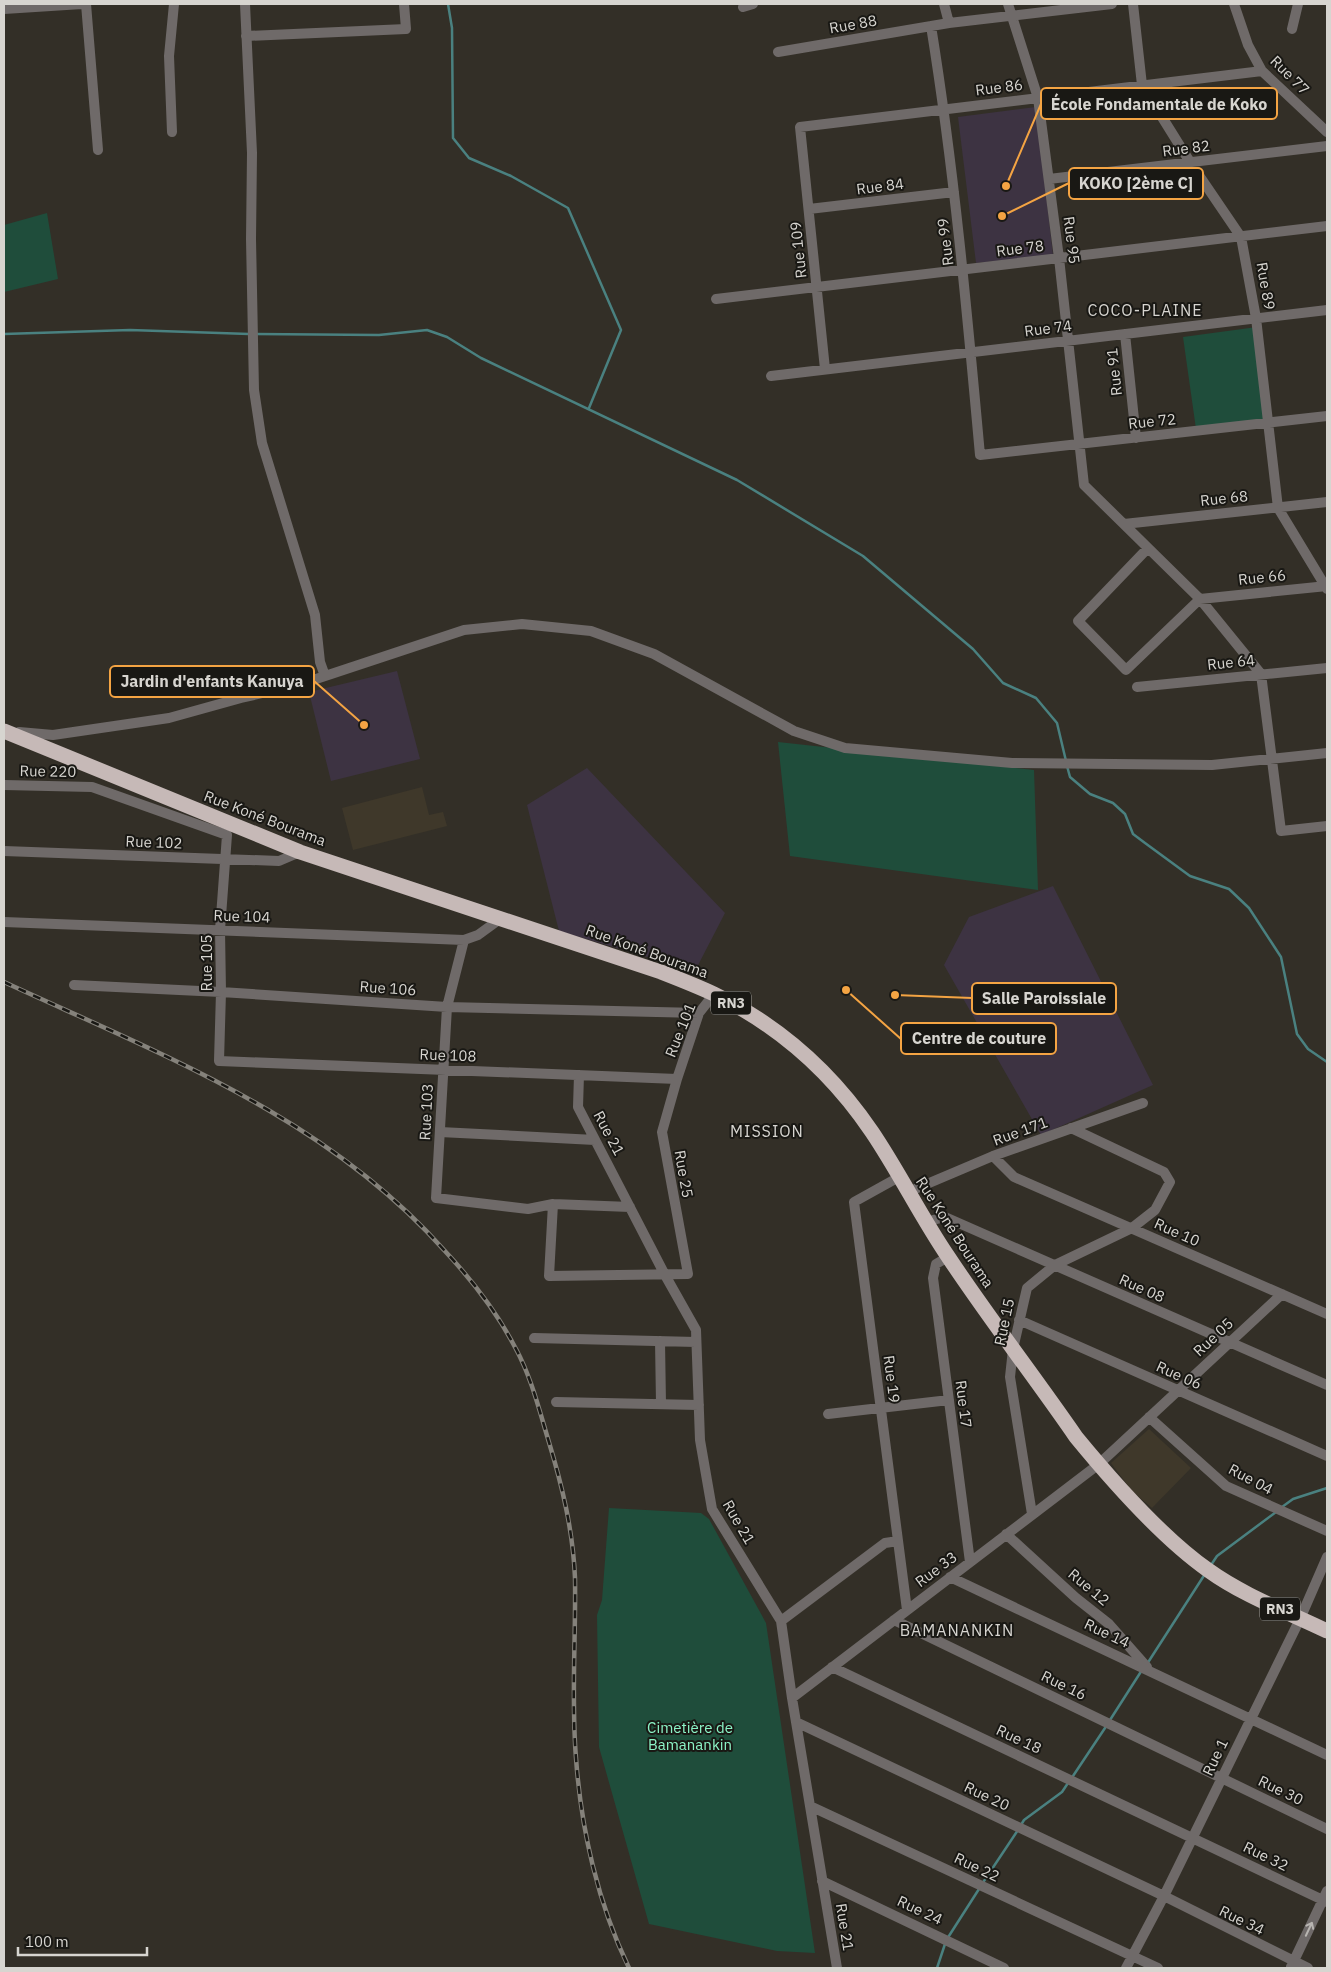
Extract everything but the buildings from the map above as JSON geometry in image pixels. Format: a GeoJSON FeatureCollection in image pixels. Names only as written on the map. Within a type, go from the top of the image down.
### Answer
{"type":"FeatureCollection","features":[{"type":"Feature","properties":{"kind":"highway","name":"Rue Koné Bourama"},"geometry":{"type":"LineString","coordinates":[[4,730],[300,852],[662,972],[714,994],[750,1014],[794,1044],[818,1067],[863,1121],[948,1256],[1013,1349],[1098,1464],[1148,1516],[1208,1570],[1232,1585],[1327,1632]]}},
{"type":"Feature","properties":{"kind":"street"},"geometry":{"type":"LineString","coordinates":[[4,10],[82,4]]}},
{"type":"Feature","properties":{"kind":"street"},"geometry":{"type":"LineString","coordinates":[[86,4],[98,150]]}},
{"type":"Feature","properties":{"kind":"street"},"geometry":{"type":"LineString","coordinates":[[172,132],[170,56],[174,4]]}},
{"type":"Feature","properties":{"kind":"street"},"geometry":{"type":"LineString","coordinates":[[246,4],[252,162],[254,390],[262,443],[315,615],[320,662],[325,676]]}},
{"type":"Feature","properties":{"kind":"street"},"geometry":{"type":"LineString","coordinates":[[246,36],[406,30],[404,4]]}},
{"type":"Feature","properties":{"kind":"street"},"geometry":{"type":"LineString","coordinates":[[944,4],[949,23]]}},
{"type":"Feature","properties":{"kind":"street","name":"Rue 95"},"geometry":{"type":"LineString","coordinates":[[1008,4],[1038,98],[1059,258],[1084,485],[1124,524]]}},
{"type":"Feature","properties":{"kind":"street","name":"Rue 88"},"geometry":{"type":"LineString","coordinates":[[778,52],[949,23],[1112,4]]}},
{"type":"Feature","properties":{"kind":"street","name":"Rue 89"},"geometry":{"type":"LineString","coordinates":[[1134,4],[1142,85],[1190,162],[1241,236],[1256,318],[1278,508],[1327,587]]}},
{"type":"Feature","properties":{"kind":"street","name":"Rue 77"},"geometry":{"type":"LineString","coordinates":[[1234,4],[1248,45],[1262,72],[1327,132]]}},
{"type":"Feature","properties":{"kind":"street"},"geometry":{"type":"LineString","coordinates":[[1292,29],[1298,4]]}},
{"type":"Feature","properties":{"kind":"street","name":"Rue 99"},"geometry":{"type":"LineString","coordinates":[[932,26],[945,109],[964,270],[980,455]]}},
{"type":"Feature","properties":{"kind":"street","name":"Rue 86"},"geometry":{"type":"LineString","coordinates":[[800,127],[1262,72]]}},
{"type":"Feature","properties":{"kind":"street","name":"Rue 109"},"geometry":{"type":"LineString","coordinates":[[800,127],[826,369]]}},
{"type":"Feature","properties":{"kind":"street","name":"Rue 82"},"geometry":{"type":"LineString","coordinates":[[1049,179],[1327,146]]}},
{"type":"Feature","properties":{"kind":"street","name":"Rue 84"},"geometry":{"type":"LineString","coordinates":[[809,209],[954,192]]}},
{"type":"Feature","properties":{"kind":"street","name":"Rue 78"},"geometry":{"type":"LineString","coordinates":[[716,299],[1327,226]]}},
{"type":"Feature","properties":{"kind":"street","name":"Rue 74"},"geometry":{"type":"LineString","coordinates":[[771,376],[1327,310]]}},
{"type":"Feature","properties":{"kind":"street","name":"Rue 91"},"geometry":{"type":"LineString","coordinates":[[1125,334],[1136,438]]}},
{"type":"Feature","properties":{"kind":"street","name":"Rue 72"},"geometry":{"type":"LineString","coordinates":[[980,455],[1327,416]]}},
{"type":"Feature","properties":{"kind":"street","name":"Rue 68"},"geometry":{"type":"LineString","coordinates":[[1124,524],[1327,502]]}},
{"type":"Feature","properties":{"kind":"street"},"geometry":{"type":"LineString","coordinates":[[1124,524],[1200,599],[1261,674],[1281,831],[1327,826]]}},
{"type":"Feature","properties":{"kind":"street"},"geometry":{"type":"LineString","coordinates":[[1148,548],[1078,621],[1126,670],[1200,599]]}},
{"type":"Feature","properties":{"kind":"street","name":"Rue 66"},"geometry":{"type":"LineString","coordinates":[[1200,599],[1327,587]]}},
{"type":"Feature","properties":{"kind":"street"},"geometry":{"type":"LineString","coordinates":[[4,730],[53,735],[169,718],[325,676],[464,630],[522,624],[591,631],[654,654],[794,731],[845,748],[1012,763],[1060,764],[1212,765],[1327,753]]}},
{"type":"Feature","properties":{"kind":"street","name":"Rue 64"},"geometry":{"type":"LineString","coordinates":[[1137,687],[1327,668]]}},
{"type":"Feature","properties":{"kind":"street","name":"Rue 220"},"geometry":{"type":"LineString","coordinates":[[4,785],[92,787],[227,835]]}},
{"type":"Feature","properties":{"kind":"street","name":"Rue 105"},"geometry":{"type":"LineString","coordinates":[[219,1061],[220,930],[227,835]]}},
{"type":"Feature","properties":{"kind":"street","name":"Rue 102"},"geometry":{"type":"LineString","coordinates":[[4,851],[279,861],[300,852]]}},
{"type":"Feature","properties":{"kind":"street","name":"Rue 104"},"geometry":{"type":"LineString","coordinates":[[4,922],[464,940],[478,934],[500,919]]}},
{"type":"Feature","properties":{"kind":"street","name":"Rue 103"},"geometry":{"type":"LineString","coordinates":[[464,940],[447,1006],[436,1198],[528,1209],[553,1204]]}},
{"type":"Feature","properties":{"kind":"street","name":"Rue 106"},"geometry":{"type":"LineString","coordinates":[[74,985],[447,1006],[699,1013]]}},
{"type":"Feature","properties":{"kind":"street","name":"Rue 101"},"geometry":{"type":"LineString","coordinates":[[676,1080],[699,1013],[714,994]]}},
{"type":"Feature","properties":{"kind":"street","name":"Rue 108"},"geometry":{"type":"LineString","coordinates":[[219,1061],[676,1080]]}},
{"type":"Feature","properties":{"kind":"street","name":"Rue 21"},"geometry":{"type":"LineString","coordinates":[[579,1076],[578,1108],[665,1275],[696,1330],[700,1440],[712,1509],[781,1621],[837,1968]]}},
{"type":"Feature","properties":{"kind":"street","name":"Rue 25"},"geometry":{"type":"LineString","coordinates":[[665,1275],[688,1274],[662,1132],[676,1080]]}},
{"type":"Feature","properties":{"kind":"street","name":"Rue 171"},"geometry":{"type":"LineString","coordinates":[[908,1192],[992,1156],[1143,1103]]}},
{"type":"Feature","properties":{"kind":"street","name":"Rue 15"},"geometry":{"type":"LineString","coordinates":[[1032,1514],[1010,1377],[1013,1349],[1027,1288],[1055,1265],[1132,1228],[1156,1210],[1170,1182],[1164,1172],[1071,1128]]}},
{"type":"Feature","properties":{"kind":"street"},"geometry":{"type":"LineString","coordinates":[[440,1132],[595,1140]]}},
{"type":"Feature","properties":{"kind":"street","name":"Rue 10"},"geometry":{"type":"LineString","coordinates":[[992,1156],[1014,1177],[1327,1314]]}},
{"type":"Feature","properties":{"kind":"street","name":"Rue 19"},"geometry":{"type":"LineString","coordinates":[[899,1177],[854,1202],[907,1610]]}},
{"type":"Feature","properties":{"kind":"street"},"geometry":{"type":"LineString","coordinates":[[630,1207],[553,1204],[549,1276],[665,1275]]}},
{"type":"Feature","properties":{"kind":"street","name":"Rue 08"},"geometry":{"type":"LineString","coordinates":[[925,1222],[945,1217],[1327,1385]]}},
{"type":"Feature","properties":{"kind":"street","name":"Rue 17"},"geometry":{"type":"LineString","coordinates":[[948,1256],[936,1264],[933,1278],[970,1562]]}},
{"type":"Feature","properties":{"kind":"street","name":"Rue 05"},"geometry":{"type":"LineString","coordinates":[[1098,1464],[1282,1294]]}},
{"type":"Feature","properties":{"kind":"street","name":"Rue 06"},"geometry":{"type":"LineString","coordinates":[[1020,1320],[1327,1456]]}},
{"type":"Feature","properties":{"kind":"street"},"geometry":{"type":"LineString","coordinates":[[534,1338],[696,1342]]}},
{"type":"Feature","properties":{"kind":"street"},"geometry":{"type":"LineString","coordinates":[[660,1341],[661,1404]]}},
{"type":"Feature","properties":{"kind":"street"},"geometry":{"type":"LineString","coordinates":[[828,1414],[949,1400]]}},
{"type":"Feature","properties":{"kind":"street"},"geometry":{"type":"LineString","coordinates":[[556,1402],[699,1405]]}},
{"type":"Feature","properties":{"kind":"street","name":"Rue 04"},"geometry":{"type":"LineString","coordinates":[[1149,1416],[1226,1486],[1327,1531]]}},
{"type":"Feature","properties":{"kind":"street","name":"Rue 33"},"geometry":{"type":"LineString","coordinates":[[792,1698],[1098,1464]]}},
{"type":"Feature","properties":{"kind":"street","name":"Rue 12"},"geometry":{"type":"LineString","coordinates":[[1006,1534],[1076,1598],[1109,1624],[1147,1668]]}},
{"type":"Feature","properties":{"kind":"street"},"geometry":{"type":"LineString","coordinates":[[781,1621],[885,1542],[898,1541]]}},
{"type":"Feature","properties":{"kind":"street","name":"Rue 1"},"geometry":{"type":"LineString","coordinates":[[1126,1968],[1164,1897],[1300,1618],[1327,1557]]}},
{"type":"Feature","properties":{"kind":"street","name":"Rue 14"},"geometry":{"type":"LineString","coordinates":[[950,1577],[1251,1718]]}},
{"type":"Feature","properties":{"kind":"street","name":"Rue 16"},"geometry":{"type":"LineString","coordinates":[[894,1620],[1221,1778]]}},
{"type":"Feature","properties":{"kind":"street","name":"Rue 18"},"geometry":{"type":"LineString","coordinates":[[832,1667],[1192,1838]]}},
{"type":"Feature","properties":{"kind":"street"},"geometry":{"type":"LineString","coordinates":[[1251,1718],[1327,1755]]}},
{"type":"Feature","properties":{"kind":"street","name":"Rue 20"},"geometry":{"type":"LineString","coordinates":[[796,1722],[1164,1897]]}},
{"type":"Feature","properties":{"kind":"street","name":"Rue 30"},"geometry":{"type":"LineString","coordinates":[[1221,1778],[1327,1829]]}},
{"type":"Feature","properties":{"kind":"street","name":"Rue 22"},"geometry":{"type":"LineString","coordinates":[[810,1806],[1158,1968]]}},
{"type":"Feature","properties":{"kind":"street","name":"Rue 32"},"geometry":{"type":"LineString","coordinates":[[1192,1838],[1326,1898]]}},
{"type":"Feature","properties":{"kind":"street","name":"Rue 24"},"geometry":{"type":"LineString","coordinates":[[822,1880],[1004,1968]]}},
{"type":"Feature","properties":{"kind":"street","name":"Rue 34"},"geometry":{"type":"LineString","coordinates":[[1164,1897],[1292,1965],[1308,1968]]}},
{"type":"Feature","properties":{"kind":"street"},"geometry":{"type":"LineString","coordinates":[[1292,1965],[1326,1898]]}},
{"type":"Feature","properties":{"kind":"shaded area"},"geometry":{"type":"Polygon","coordinates":[[[1036,107],[1053,255],[976,263],[958,117],[1036,107]]]}},
{"type":"Feature","properties":{"kind":"shaded area"},"geometry":{"type":"Polygon","coordinates":[[[397,671],[420,759],[331,781],[309,692],[397,671]]]}},
{"type":"Feature","properties":{"kind":"shaded area"},"geometry":{"type":"Polygon","coordinates":[[[587,768],[725,913],[695,971],[559,931],[527,805],[587,768]]]}},
{"type":"Feature","properties":{"kind":"shaded area"},"geometry":{"type":"Polygon","coordinates":[[[422,787],[429,815],[443,812],[447,826],[353,850],[342,808],[422,787]]]}},
{"type":"Feature","properties":{"kind":"shaded area"},"geometry":{"type":"Polygon","coordinates":[[[1053,886],[1153,1085],[1041,1135],[944,965],[969,917],[1053,886]]]}},
{"type":"Feature","properties":{"kind":"shaded area"},"geometry":{"type":"Polygon","coordinates":[[[1149,1429],[1191,1468],[1152,1508],[1132,1491],[1111,1463],[1149,1429]]]}},
{"type":"Feature","properties":{"kind":"green space"},"geometry":{"type":"Polygon","coordinates":[[[47,213],[58,279],[4,292],[4,225],[47,213]]]}},
{"type":"Feature","properties":{"kind":"green space"},"geometry":{"type":"Polygon","coordinates":[[[1257,327],[1269,419],[1196,429],[1183,337],[1257,327]]]}},
{"type":"Feature","properties":{"kind":"green space"},"geometry":{"type":"Polygon","coordinates":[[[778,742],[1034,770],[1038,890],[790,856],[778,742]]]}},
{"type":"Feature","properties":{"kind":"green space","name":"Cimetière de Bamanankin"},"geometry":{"type":"Polygon","coordinates":[[[609,1508],[701,1513],[709,1519],[766,1623],[815,1953],[777,1951],[649,1924],[599,1747],[597,1615],[602,1600],[609,1508]]]}},
{"type":"Feature","properties":{"kind":"waterway"},"geometry":{"type":"LineString","coordinates":[[448,4],[452,28],[453,138],[469,158],[511,176],[568,208],[621,330],[589,408]]}},
{"type":"Feature","properties":{"kind":"waterway"},"geometry":{"type":"LineString","coordinates":[[4,334],[130,330],[249,334]]}},
{"type":"Feature","properties":{"kind":"waterway"},"geometry":{"type":"LineString","coordinates":[[254,334],[379,335],[427,330],[447,337],[481,358],[737,480],[863,556],[973,649],[1003,683],[1036,698],[1057,723],[1066,761]]}},
{"type":"Feature","properties":{"kind":"waterway"},"geometry":{"type":"LineString","coordinates":[[1067,766],[1070,777],[1090,794],[1113,803],[1125,814],[1133,834],[1190,876],[1229,889],[1249,908],[1281,957],[1297,1034],[1308,1049],[1327,1062]]}},
{"type":"Feature","properties":{"kind":"waterway"},"geometry":{"type":"LineString","coordinates":[[1282,1507],[1293,1499],[1327,1488]]}},
{"type":"Feature","properties":{"kind":"waterway"},"geometry":{"type":"LineString","coordinates":[[1211,1565],[1217,1556],[1276,1512]]}},
{"type":"Feature","properties":{"kind":"waterway"},"geometry":{"type":"LineString","coordinates":[[1147,1664],[1205,1574]]}},
{"type":"Feature","properties":{"kind":"waterway"},"geometry":{"type":"LineString","coordinates":[[1110,1720],[1142,1670]]}},
{"type":"Feature","properties":{"kind":"waterway"},"geometry":{"type":"LineString","coordinates":[[1071,1779],[1107,1725]]}},
{"type":"Feature","properties":{"kind":"waterway"},"geometry":{"type":"LineString","coordinates":[[1021,1825],[1024,1820],[1062,1792],[1068,1783]]}},
{"type":"Feature","properties":{"kind":"waterway"},"geometry":{"type":"LineString","coordinates":[[982,1884],[1018,1830]]}},
{"type":"Feature","properties":{"kind":"waterway"},"geometry":{"type":"LineString","coordinates":[[947,1939],[979,1889]]}},
{"type":"Feature","properties":{"kind":"waterway"},"geometry":{"type":"LineString","coordinates":[[937,1968],[945,1944]]}},
{"type":"Feature","properties":{"kind":"railway"},"geometry":{"type":"LineString","coordinates":[[4,982],[182,1064],[295,1126],[348,1162],[398,1203],[444,1250],[474,1285],[501,1322],[509,1335],[530,1382],[553,1456],[566,1508],[572,1542],[575,1578],[574,1713],[578,1785],[587,1839],[600,1892],[608,1918],[629,1968]]}},
{"type":"Feature","properties":{"kind":"place","name":"École Fondamentale de Koko"},"geometry":{"type":"Point","coordinates":[1006,186]}},
{"type":"Feature","properties":{"kind":"place","name":"KOKO [2ème C]"},"geometry":{"type":"Point","coordinates":[1002,216]}},
{"type":"Feature","properties":{"kind":"place","name":"Jardin d'enfants Kanuya"},"geometry":{"type":"Point","coordinates":[364,725]}},
{"type":"Feature","properties":{"kind":"place","name":"Centre de couture"},"geometry":{"type":"Point","coordinates":[846,990]}},
{"type":"Feature","properties":{"kind":"place","name":"Salle Paroissiale"},"geometry":{"type":"Point","coordinates":[895,995]}},
{"type":"Feature","properties":{"kind":"district","name":"COCO-PLAINE"},"geometry":{"type":"Point","coordinates":[1145,310]}},
{"type":"Feature","properties":{"kind":"district","name":"MISSION"},"geometry":{"type":"Point","coordinates":[767,1131]}},
{"type":"Feature","properties":{"kind":"district","name":"BAMANANKIN"},"geometry":{"type":"Point","coordinates":[957,1630]}}]}
